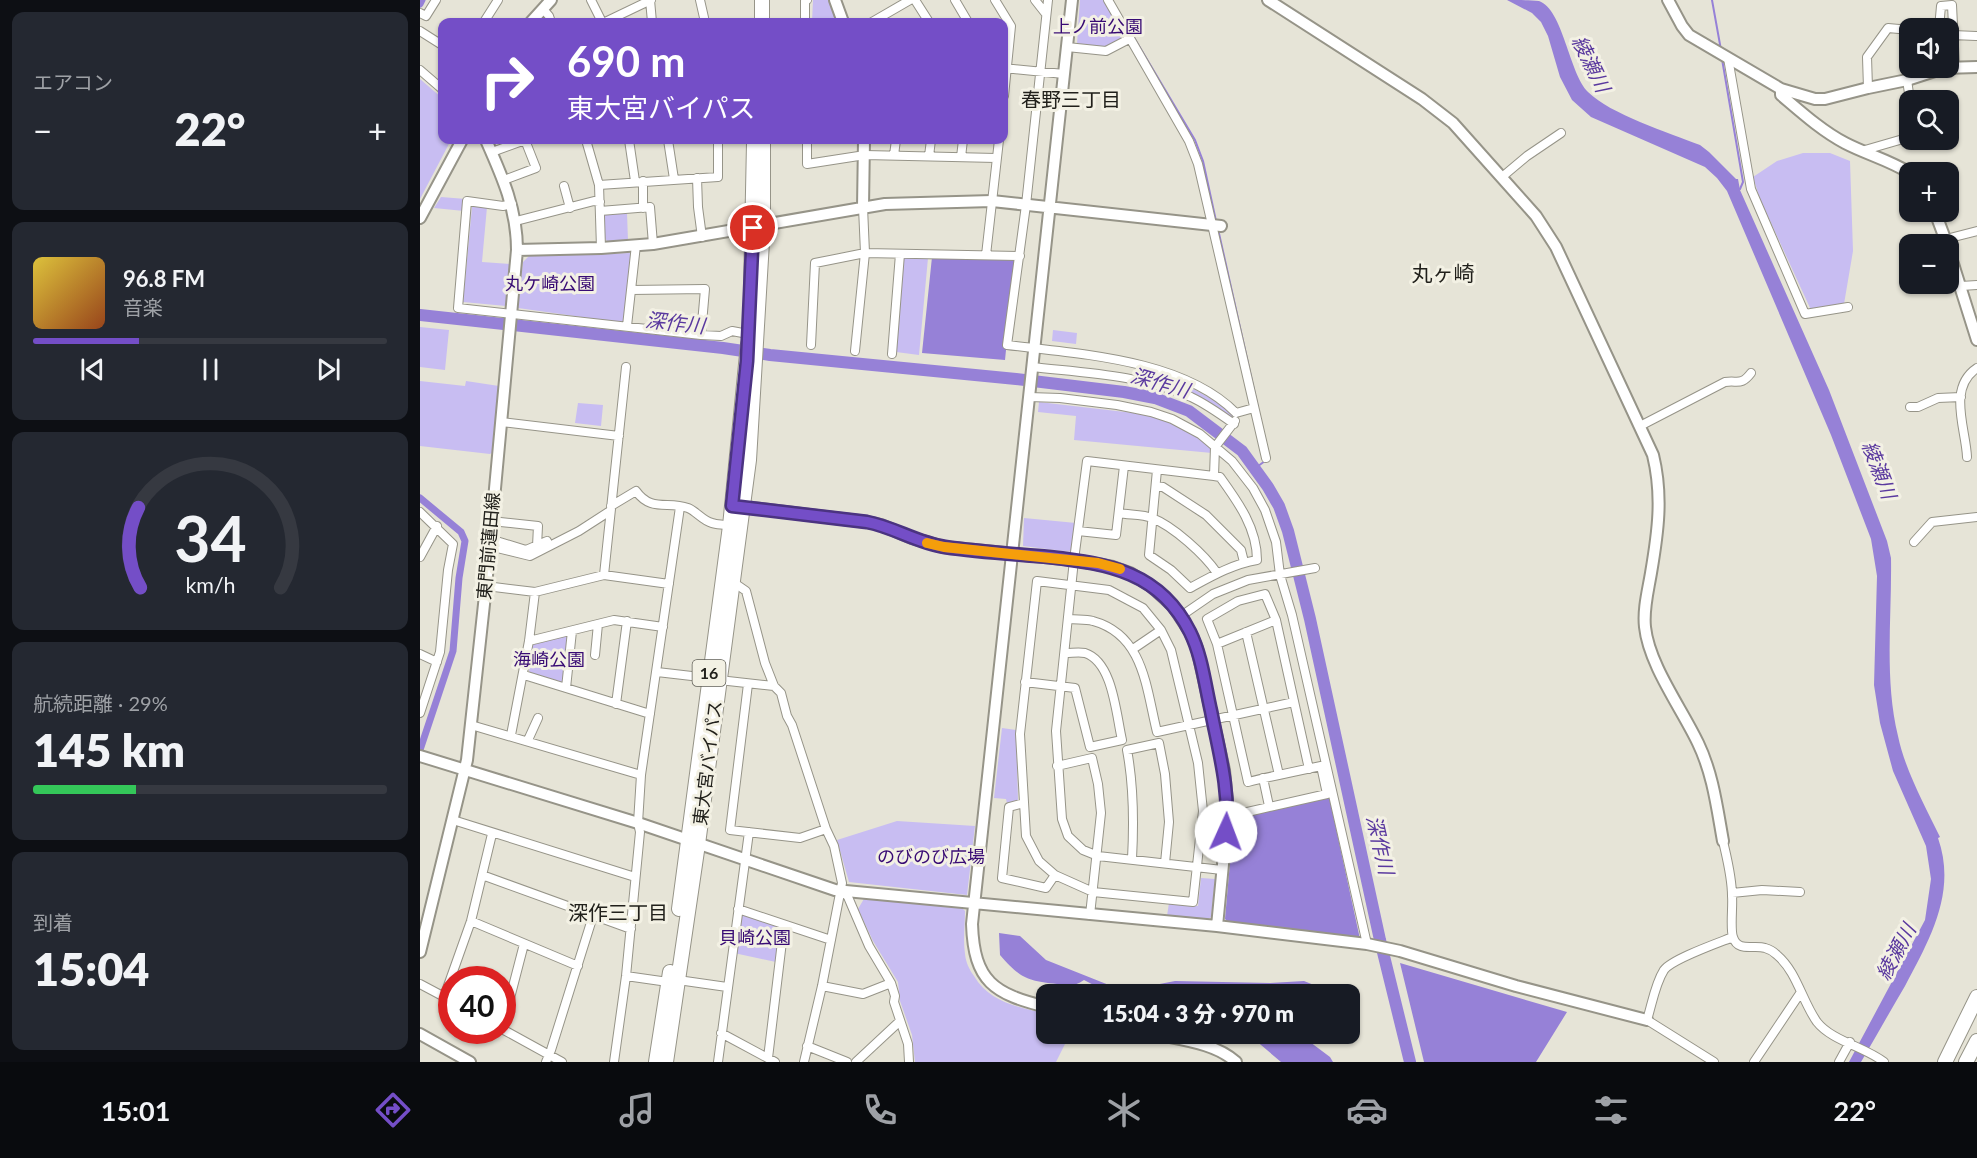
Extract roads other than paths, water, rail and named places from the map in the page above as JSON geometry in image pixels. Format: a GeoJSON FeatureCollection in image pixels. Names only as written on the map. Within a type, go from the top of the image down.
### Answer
{"type":"FeatureCollection","features":[{"type":"Feature","properties":{"kind":"highway"},"geometry":{"type":"LineString","coordinates":[[753,0],[753,18]]}},
{"type":"Feature","properties":{"kind":"highway"},"geometry":{"type":"LineString","coordinates":[[762,0],[762,18]]}},
{"type":"Feature","properties":{"kind":"highway","name":"東大宮バイパス"},"geometry":{"type":"LineString","coordinates":[[754,144],[758,226]]}},
{"type":"Feature","properties":{"kind":"highway","name":"東大宮バイパス"},"geometry":{"type":"LineString","coordinates":[[714,679],[733,582],[751,361],[763,144]]}},
{"type":"Feature","properties":{"kind":"highway","name":"東大宮バイパス"},"geometry":{"type":"LineString","coordinates":[[666,1062],[673,981],[714,679],[730,526],[738,506]]}},
{"type":"Feature","properties":{"kind":"highway","name":"東大宮バイパス"},"geometry":{"type":"LineString","coordinates":[[656,1062],[673,981]]}},
{"type":"Feature","properties":{"kind":"highway"},"geometry":{"type":"LineString","coordinates":[[1945,1062],[1977,997]]}},
{"type":"Feature","properties":{"kind":"highway"},"geometry":{"type":"LineString","coordinates":[[1966,1062],[1977,1041]]}},
{"type":"Feature","properties":{"kind":"street"},"geometry":{"type":"LineString","coordinates":[[422,13],[426,16],[436,0]]}},
{"type":"Feature","properties":{"kind":"street"},"geometry":{"type":"LineString","coordinates":[[487,18],[498,0]]}},
{"type":"Feature","properties":{"kind":"street"},"geometry":{"type":"LineString","coordinates":[[535,18],[551,0]]}},
{"type":"Feature","properties":{"kind":"street"},"geometry":{"type":"LineString","coordinates":[[591,0],[601,18]]}},
{"type":"Feature","properties":{"kind":"street"},"geometry":{"type":"LineString","coordinates":[[612,18],[650,0],[652,18]]}},
{"type":"Feature","properties":{"kind":"street"},"geometry":{"type":"LineString","coordinates":[[700,0],[704,18]]}},
{"type":"Feature","properties":{"kind":"street"},"geometry":{"type":"LineString","coordinates":[[805,18],[805,1],[807,0]]}},
{"type":"Feature","properties":{"kind":"street"},"geometry":{"type":"LineString","coordinates":[[835,0],[842,18]]}},
{"type":"Feature","properties":{"kind":"street"},"geometry":{"type":"LineString","coordinates":[[879,18],[910,0]]}},
{"type":"Feature","properties":{"kind":"street"},"geometry":{"type":"LineString","coordinates":[[915,0],[926,18]]}},
{"type":"Feature","properties":{"kind":"street"},"geometry":{"type":"LineString","coordinates":[[955,0],[966,18]]}},
{"type":"Feature","properties":{"kind":"street"},"geometry":{"type":"LineString","coordinates":[[995,0],[1006,18]]}},
{"type":"Feature","properties":{"kind":"street"},"geometry":{"type":"LineString","coordinates":[[1035,0],[1046,14]]}},
{"type":"Feature","properties":{"kind":"street"},"geometry":{"type":"LineString","coordinates":[[1048,0],[1020,256],[1007,345],[1093,355],[1143,366],[1174,376],[1207,391],[1236,413]]}},
{"type":"Feature","properties":{"kind":"street"},"geometry":{"type":"LineString","coordinates":[[1036,1004],[1003,993],[994,987],[981,970],[972,941],[974,902],[1072,0]]}},
{"type":"Feature","properties":{"kind":"street"},"geometry":{"type":"LineString","coordinates":[[1108,0],[1189,141],[1198,164],[1216,226],[1266,458]]}},
{"type":"Feature","properties":{"kind":"street"},"geometry":{"type":"LineString","coordinates":[[1268,0],[1422,99],[1460,130],[1536,216],[1556,247],[1653,455],[1659,480],[1660,497],[1658,526],[1644,609],[1647,641],[1707,763],[1732,893],[1733,937],[1738,945],[1747,948],[1765,948],[1775,953],[1784,961],[1818,1022],[1829,1033],[1852,1043],[1884,1062]]}},
{"type":"Feature","properties":{"kind":"street"},"geometry":{"type":"LineString","coordinates":[[1668,0],[1689,35],[1780,89],[1815,99],[1825,99],[1912,78]]}},
{"type":"Feature","properties":{"kind":"street"},"geometry":{"type":"LineString","coordinates":[[1940,18],[1941,6],[1952,5],[1952,18]]}},
{"type":"Feature","properties":{"kind":"street"},"geometry":{"type":"LineString","coordinates":[[543,9],[550,18]]}},
{"type":"Feature","properties":{"kind":"street"},"geometry":{"type":"LineString","coordinates":[[1008,21],[1011,26],[1008,47]]}},
{"type":"Feature","properties":{"kind":"street"},"geometry":{"type":"LineString","coordinates":[[1868,88],[1867,57],[1888,28],[1899,29]]}},
{"type":"Feature","properties":{"kind":"street"},"geometry":{"type":"LineString","coordinates":[[420,31],[438,42]]}},
{"type":"Feature","properties":{"kind":"street"},"geometry":{"type":"LineString","coordinates":[[1959,35],[1976,36]]}},
{"type":"Feature","properties":{"kind":"street"},"geometry":{"type":"LineString","coordinates":[[1067,47],[1106,51],[1130,39]]}},
{"type":"Feature","properties":{"kind":"street"},"geometry":{"type":"LineString","coordinates":[[1724,55],[1751,189],[1805,314],[1848,307]]}},
{"type":"Feature","properties":{"kind":"street"},"geometry":{"type":"LineString","coordinates":[[1959,67],[1977,67]]}},
{"type":"Feature","properties":{"kind":"street"},"geometry":{"type":"LineString","coordinates":[[1008,68],[1064,74]]}},
{"type":"Feature","properties":{"kind":"street"},"geometry":{"type":"LineString","coordinates":[[420,70],[438,83]]}},
{"type":"Feature","properties":{"kind":"street"},"geometry":{"type":"LineString","coordinates":[[1907,80],[1908,90]]}},
{"type":"Feature","properties":{"kind":"street"},"geometry":{"type":"LineString","coordinates":[[1780,89],[1781,95],[1834,137],[1899,167]]}},
{"type":"Feature","properties":{"kind":"street"},"geometry":{"type":"LineString","coordinates":[[1502,177],[1527,156],[1561,133]]}},
{"type":"Feature","properties":{"kind":"street"},"geometry":{"type":"LineString","coordinates":[[1865,150],[1899,140]]}},
{"type":"Feature","properties":{"kind":"street"},"geometry":{"type":"LineString","coordinates":[[420,218],[460,144]]}},
{"type":"Feature","properties":{"kind":"street","name":"東門前蓮田線"},"geometry":{"type":"LineString","coordinates":[[420,952],[465,770],[486,586],[517,250],[516,221],[512,204],[488,144]]}},
{"type":"Feature","properties":{"kind":"street"},"geometry":{"type":"LineString","coordinates":[[492,152],[514,144]]}},
{"type":"Feature","properties":{"kind":"street"},"geometry":{"type":"LineString","coordinates":[[504,180],[536,168],[527,144]]}},
{"type":"Feature","properties":{"kind":"street"},"geometry":{"type":"LineString","coordinates":[[587,144],[599,184],[601,248]]}},
{"type":"Feature","properties":{"kind":"street"},"geometry":{"type":"LineString","coordinates":[[630,144],[643,208]]}},
{"type":"Feature","properties":{"kind":"street"},"geometry":{"type":"LineString","coordinates":[[669,144],[674,180]]}},
{"type":"Feature","properties":{"kind":"street"},"geometry":{"type":"LineString","coordinates":[[599,184],[718,177],[718,144]]}},
{"type":"Feature","properties":{"kind":"street"},"geometry":{"type":"LineString","coordinates":[[807,144],[807,164],[865,155],[996,158]]}},
{"type":"Feature","properties":{"kind":"street"},"geometry":{"type":"LineString","coordinates":[[855,351],[865,253],[864,144]]}},
{"type":"Feature","properties":{"kind":"street"},"geometry":{"type":"LineString","coordinates":[[894,156],[896,144]]}},
{"type":"Feature","properties":{"kind":"street"},"geometry":{"type":"LineString","coordinates":[[929,156],[930,144]]}},
{"type":"Feature","properties":{"kind":"street"},"geometry":{"type":"LineString","coordinates":[[962,157],[963,144]]}},
{"type":"Feature","properties":{"kind":"street"},"geometry":{"type":"LineString","coordinates":[[986,255],[998,144]]}},
{"type":"Feature","properties":{"kind":"street"},"geometry":{"type":"LineString","coordinates":[[697,178],[702,237]]}},
{"type":"Feature","properties":{"kind":"street"},"geometry":{"type":"LineString","coordinates":[[564,186],[570,208]]}},
{"type":"Feature","properties":{"kind":"street"},"geometry":{"type":"LineString","coordinates":[[512,204],[503,206],[467,201],[458,308],[701,335],[721,336],[732,331],[751,338]]}},
{"type":"Feature","properties":{"kind":"street"},"geometry":{"type":"LineString","coordinates":[[516,221],[594,201],[600,202]]}},
{"type":"Feature","properties":{"kind":"street"},"geometry":{"type":"LineString","coordinates":[[517,250],[653,244],[885,204],[992,201],[1216,226]]}},
{"type":"Feature","properties":{"kind":"street"},"geometry":{"type":"LineString","coordinates":[[600,211],[650,207],[653,244]]}},
{"type":"Feature","properties":{"kind":"street"},"geometry":{"type":"LineString","coordinates":[[1959,239],[1977,231]]}},
{"type":"Feature","properties":{"kind":"street"},"geometry":{"type":"LineString","coordinates":[[627,326],[636,245]]}},
{"type":"Feature","properties":{"kind":"street"},"geometry":{"type":"LineString","coordinates":[[811,345],[815,263],[865,253],[1020,256]]}},
{"type":"Feature","properties":{"kind":"street"},"geometry":{"type":"LineString","coordinates":[[892,354],[900,254]]}},
{"type":"Feature","properties":{"kind":"street"},"geometry":{"type":"LineString","coordinates":[[1959,283],[1977,340]]}},
{"type":"Feature","properties":{"kind":"street"},"geometry":{"type":"LineString","coordinates":[[1960,286],[1977,285]]}},
{"type":"Feature","properties":{"kind":"street"},"geometry":{"type":"LineString","coordinates":[[631,290],[705,289],[701,335]]}},
{"type":"Feature","properties":{"kind":"street"},"geometry":{"type":"LineString","coordinates":[[604,575],[626,367]]}},
{"type":"Feature","properties":{"kind":"street"},"geometry":{"type":"LineString","coordinates":[[1032,368],[1137,380],[1163,387],[1192,398],[1234,424]]}},
{"type":"Feature","properties":{"kind":"street"},"geometry":{"type":"LineString","coordinates":[[1967,457],[1959,406],[1967,378],[1977,368]]}},
{"type":"Feature","properties":{"kind":"street"},"geometry":{"type":"LineString","coordinates":[[1640,426],[1725,382],[1740,383],[1750,373]]}},
{"type":"Feature","properties":{"kind":"street"},"geometry":{"type":"LineString","coordinates":[[1029,395],[1117,405],[1172,419],[1200,434],[1232,461],[1253,488],[1265,510],[1276,542],[1280,575],[1292,615],[1366,945]]}},
{"type":"Feature","properties":{"kind":"street"},"geometry":{"type":"LineString","coordinates":[[1910,407],[1918,407],[1938,398],[1961,397]]}},
{"type":"Feature","properties":{"kind":"street"},"geometry":{"type":"LineString","coordinates":[[1236,413],[1254,408]]}},
{"type":"Feature","properties":{"kind":"street"},"geometry":{"type":"LineString","coordinates":[[1214,476],[1215,447],[1234,424],[1236,413]]}},
{"type":"Feature","properties":{"kind":"street"},"geometry":{"type":"LineString","coordinates":[[501,422],[618,436]]}},
{"type":"Feature","properties":{"kind":"street"},"geometry":{"type":"LineString","coordinates":[[1157,470],[1149,555],[1171,570],[1190,588],[1217,573],[1244,562],[1257,560],[1257,544],[1241,506],[1220,477],[1087,461],[1056,731],[1062,819],[1068,836],[1083,850],[1098,856],[1222,870]]}},
{"type":"Feature","properties":{"kind":"street"},"geometry":{"type":"LineString","coordinates":[[1078,531],[1116,535],[1124,466]]}},
{"type":"Feature","properties":{"kind":"street"},"geometry":{"type":"LineString","coordinates":[[1156,486],[1163,487],[1206,515],[1241,550],[1244,562]]}},
{"type":"Feature","properties":{"kind":"street"},"geometry":{"type":"LineString","coordinates":[[489,542],[530,556],[579,531],[636,491],[650,503],[688,508],[712,524],[720,523],[730,526]]}},
{"type":"Feature","properties":{"kind":"street"},"geometry":{"type":"LineString","coordinates":[[738,506],[867,522],[936,545],[1106,565],[1130,573],[1163,596],[1181,616],[1197,648],[1224,770],[1228,813],[1217,926]]}},
{"type":"Feature","properties":{"kind":"street"},"geometry":{"type":"LineString","coordinates":[[614,1062],[631,928],[640,832],[638,823],[641,775],[680,507]]}},
{"type":"Feature","properties":{"kind":"street"},"geometry":{"type":"LineString","coordinates":[[420,512],[453,544],[448,570],[440,652],[420,713]]}},
{"type":"Feature","properties":{"kind":"street"},"geometry":{"type":"LineString","coordinates":[[1119,513],[1152,518],[1187,540],[1211,563],[1217,573]]}},
{"type":"Feature","properties":{"kind":"street"},"geometry":{"type":"LineString","coordinates":[[1914,542],[1932,522],[1977,517]]}},
{"type":"Feature","properties":{"kind":"street"},"geometry":{"type":"LineString","coordinates":[[491,521],[538,526],[537,546]]}},
{"type":"Feature","properties":{"kind":"street"},"geometry":{"type":"LineString","coordinates":[[420,557],[437,526]]}},
{"type":"Feature","properties":{"kind":"street"},"geometry":{"type":"LineString","coordinates":[[420,536],[428,541]]}},
{"type":"Feature","properties":{"kind":"street"},"geometry":{"type":"LineString","coordinates":[[489,542],[526,550],[547,541]]}},
{"type":"Feature","properties":{"kind":"street"},"geometry":{"type":"LineString","coordinates":[[1181,616],[1213,594],[1248,580],[1315,568]]}},
{"type":"Feature","properties":{"kind":"street"},"geometry":{"type":"LineString","coordinates":[[486,586],[535,592],[604,575],[669,584]]}},
{"type":"Feature","properties":{"kind":"street"},"geometry":{"type":"LineString","coordinates":[[1205,580],[1213,594]]}},
{"type":"Feature","properties":{"kind":"street"},"geometry":{"type":"LineString","coordinates":[[1037,581],[1072,584],[1109,590],[1143,608],[1161,630],[1172,650],[1198,763],[1203,812],[1193,902],[1093,892],[1054,875],[1039,861],[1026,836],[1020,734],[1037,581]]}},
{"type":"Feature","properties":{"kind":"street"},"geometry":{"type":"LineString","coordinates":[[733,582],[746,591],[765,663],[774,686],[781,693],[826,829],[834,846],[842,883],[822,986],[804,1062]]}},
{"type":"Feature","properties":{"kind":"street"},"geometry":{"type":"LineString","coordinates":[[1233,586],[1238,601]]}},
{"type":"Feature","properties":{"kind":"street"},"geometry":{"type":"LineString","coordinates":[[511,735],[530,641],[535,592]]}},
{"type":"Feature","properties":{"kind":"street"},"geometry":{"type":"LineString","coordinates":[[1228,813],[1243,813],[1327,794],[1321,766],[1309,769],[1263,778],[1248,782],[1217,644],[1207,619],[1238,601],[1265,594],[1276,621],[1309,769]]}},
{"type":"Feature","properties":{"kind":"street"},"geometry":{"type":"LineString","coordinates":[[1069,619],[1091,621],[1110,628],[1124,638],[1133,649],[1140,664],[1156,732],[1294,702]]}},
{"type":"Feature","properties":{"kind":"street"},"geometry":{"type":"LineString","coordinates":[[530,641],[614,620],[663,627]]}},
{"type":"Feature","properties":{"kind":"street"},"geometry":{"type":"LineString","coordinates":[[616,704],[627,621]]}},
{"type":"Feature","properties":{"kind":"street"},"geometry":{"type":"LineString","coordinates":[[1217,644],[1276,621]]}},
{"type":"Feature","properties":{"kind":"street"},"geometry":{"type":"LineString","coordinates":[[595,655],[598,624]]}},
{"type":"Feature","properties":{"kind":"street"},"geometry":{"type":"LineString","coordinates":[[1133,649],[1161,630]]}},
{"type":"Feature","properties":{"kind":"street"},"geometry":{"type":"LineString","coordinates":[[566,688],[572,631]]}},
{"type":"Feature","properties":{"kind":"street"},"geometry":{"type":"LineString","coordinates":[[1246,632],[1279,775]]}},
{"type":"Feature","properties":{"kind":"street"},"geometry":{"type":"LineString","coordinates":[[1025,682],[1075,688],[1090,747],[1122,740],[1107,674],[1099,661],[1084,653],[1066,653]]}},
{"type":"Feature","properties":{"kind":"street"},"geometry":{"type":"LineString","coordinates":[[420,654],[437,662]]}},
{"type":"Feature","properties":{"kind":"street"},"geometry":{"type":"LineString","coordinates":[[657,672],[774,686]]}},
{"type":"Feature","properties":{"kind":"street"},"geometry":{"type":"LineString","coordinates":[[524,675],[650,714]]}},
{"type":"Feature","properties":{"kind":"street"},"geometry":{"type":"LineString","coordinates":[[748,684],[730,830],[800,838],[826,829]]}},
{"type":"Feature","properties":{"kind":"street"},"geometry":{"type":"LineString","coordinates":[[528,740],[538,718]]}},
{"type":"Feature","properties":{"kind":"street"},"geometry":{"type":"LineString","coordinates":[[471,725],[641,775]]}},
{"type":"Feature","properties":{"kind":"street"},"geometry":{"type":"LineString","coordinates":[[1132,859],[1134,819],[1132,780],[1127,750],[1159,743],[1165,774],[1169,822],[1165,863]]}},
{"type":"Feature","properties":{"kind":"street"},"geometry":{"type":"LineString","coordinates":[[420,756],[638,823],[835,890],[1217,926],[1400,951],[1516,986],[1647,1020],[1714,1062]]}},
{"type":"Feature","properties":{"kind":"street"},"geometry":{"type":"LineString","coordinates":[[1057,766],[1092,759],[1098,784],[1101,813],[1090,915]]}},
{"type":"Feature","properties":{"kind":"street"},"geometry":{"type":"LineString","coordinates":[[1263,778],[1269,806]]}},
{"type":"Feature","properties":{"kind":"street"},"geometry":{"type":"LineString","coordinates":[[1024,803],[1009,807],[1002,878],[1046,888],[1054,875]]}},
{"type":"Feature","properties":{"kind":"street"},"geometry":{"type":"LineString","coordinates":[[453,820],[635,877]]}},
{"type":"Feature","properties":{"kind":"street"},"geometry":{"type":"LineString","coordinates":[[718,1062],[750,832]]}},
{"type":"Feature","properties":{"kind":"street"},"geometry":{"type":"LineString","coordinates":[[458,966],[492,834]]}},
{"type":"Feature","properties":{"kind":"street"},"geometry":{"type":"LineString","coordinates":[[482,875],[631,928]]}},
{"type":"Feature","properties":{"kind":"street"},"geometry":{"type":"LineString","coordinates":[[841,890],[848,897],[869,946],[891,983],[908,1044],[909,1062]]}},
{"type":"Feature","properties":{"kind":"street"},"geometry":{"type":"LineString","coordinates":[[1732,893],[1762,890],[1800,892]]}},
{"type":"Feature","properties":{"kind":"street"},"geometry":{"type":"LineString","coordinates":[[738,909],[831,940]]}},
{"type":"Feature","properties":{"kind":"street"},"geometry":{"type":"LineString","coordinates":[[547,1059],[593,916]]}},
{"type":"Feature","properties":{"kind":"street"},"geometry":{"type":"LineString","coordinates":[[471,921],[578,966]]}},
{"type":"Feature","properties":{"kind":"street"},"geometry":{"type":"LineString","coordinates":[[721,1033],[772,1060],[784,925]]}},
{"type":"Feature","properties":{"kind":"street"},"geometry":{"type":"LineString","coordinates":[[1647,1020],[1665,968],[1733,937]]}},
{"type":"Feature","properties":{"kind":"street"},"geometry":{"type":"LineString","coordinates":[[516,975],[524,944]]}},
{"type":"Feature","properties":{"kind":"street"},"geometry":{"type":"LineString","coordinates":[[626,976],[727,987]]}},
{"type":"Feature","properties":{"kind":"street"},"geometry":{"type":"LineString","coordinates":[[822,986],[863,994],[891,983]]}},
{"type":"Feature","properties":{"kind":"street"},"geometry":{"type":"LineString","coordinates":[[420,984],[438,994]]}},
{"type":"Feature","properties":{"kind":"street"},"geometry":{"type":"LineString","coordinates":[[1754,1062],[1801,992]]}},
{"type":"Feature","properties":{"kind":"street"},"geometry":{"type":"LineString","coordinates":[[856,1062],[900,1021]]}},
{"type":"Feature","properties":{"kind":"street"},"geometry":{"type":"LineString","coordinates":[[420,1034],[470,1062]]}},
{"type":"Feature","properties":{"kind":"street"},"geometry":{"type":"LineString","coordinates":[[516,1038],[547,1059],[562,1062]]}},
{"type":"Feature","properties":{"kind":"street"},"geometry":{"type":"LineString","coordinates":[[1839,1062],[1852,1043]]}},
{"type":"Feature","properties":{"kind":"street"},"geometry":{"type":"LineString","coordinates":[[1194,1044],[1223,1052],[1236,1062]]}},
{"type":"Feature","properties":{"kind":"street"},"geometry":{"type":"LineString","coordinates":[[807,1046],[847,1062]]}},
{"type":"Feature","properties":{"kind":"waterway"},"geometry":{"type":"LineString","coordinates":[[420,4],[422,0]]}},
{"type":"Feature","properties":{"kind":"waterway"},"geometry":{"type":"LineString","coordinates":[[1712,0],[1721,50]]}},
{"type":"Feature","properties":{"kind":"waterway"},"geometry":{"type":"LineString","coordinates":[[1133,36],[1195,140],[1203,161],[1216,221]]}},
{"type":"Feature","properties":{"kind":"waterway"},"geometry":{"type":"LineString","coordinates":[[1722,59],[1743,182],[1740,189]]}},
{"type":"Feature","properties":{"kind":"waterway"},"geometry":{"type":"LineString","coordinates":[[1218,229],[1258,408]]}},
{"type":"Feature","properties":{"kind":"waterway","name":"深作川"},"geometry":{"type":"LineString","coordinates":[[420,315],[1124,392],[1155,398],[1189,411],[1242,451],[1279,506],[1288,531],[1310,619],[1380,940],[1410,1062]]}},
{"type":"Feature","properties":{"kind":"waterway"},"geometry":{"type":"LineString","coordinates":[[1254,469],[1265,461]]}},
{"type":"Feature","properties":{"kind":"waterway"},"geometry":{"type":"LineString","coordinates":[[420,498],[461,532],[465,541],[459,578],[453,651],[420,750]]}},
{"type":"Feature","properties":{"kind":"district","name":"春野三丁目"},"geometry":{"type":"Point","coordinates":[1071,100]}},
{"type":"Feature","properties":{"kind":"district","name":"丸ヶ崎"},"geometry":{"type":"Point","coordinates":[1443,274]}},
{"type":"Feature","properties":{"kind":"district","name":"深作三丁目"},"geometry":{"type":"Point","coordinates":[618,913]}},
{"type":"Feature","properties":{"kind":"park label","name":"上ノ前公園"},"geometry":{"type":"Point","coordinates":[1098,27]}},
{"type":"Feature","properties":{"kind":"park label","name":"丸ケ崎公園"},"geometry":{"type":"Point","coordinates":[550,284]}},
{"type":"Feature","properties":{"kind":"park label","name":"海崎公園"},"geometry":{"type":"Point","coordinates":[549,660]}},
{"type":"Feature","properties":{"kind":"park label","name":"のびのび広場"},"geometry":{"type":"Point","coordinates":[931,857]}},
{"type":"Feature","properties":{"kind":"park label","name":"貝崎公園"},"geometry":{"type":"Point","coordinates":[755,938]}},
{"type":"Feature","properties":{"kind":"water label","name":"綾瀬川"},"geometry":{"type":"Point","coordinates":[1591,64]}},
{"type":"Feature","properties":{"kind":"water label","name":"綾瀬川"},"geometry":{"type":"Point","coordinates":[1879,470]}},
{"type":"Feature","properties":{"kind":"water label","name":"綾瀬川"},"geometry":{"type":"Point","coordinates":[1896,952]}}]}
